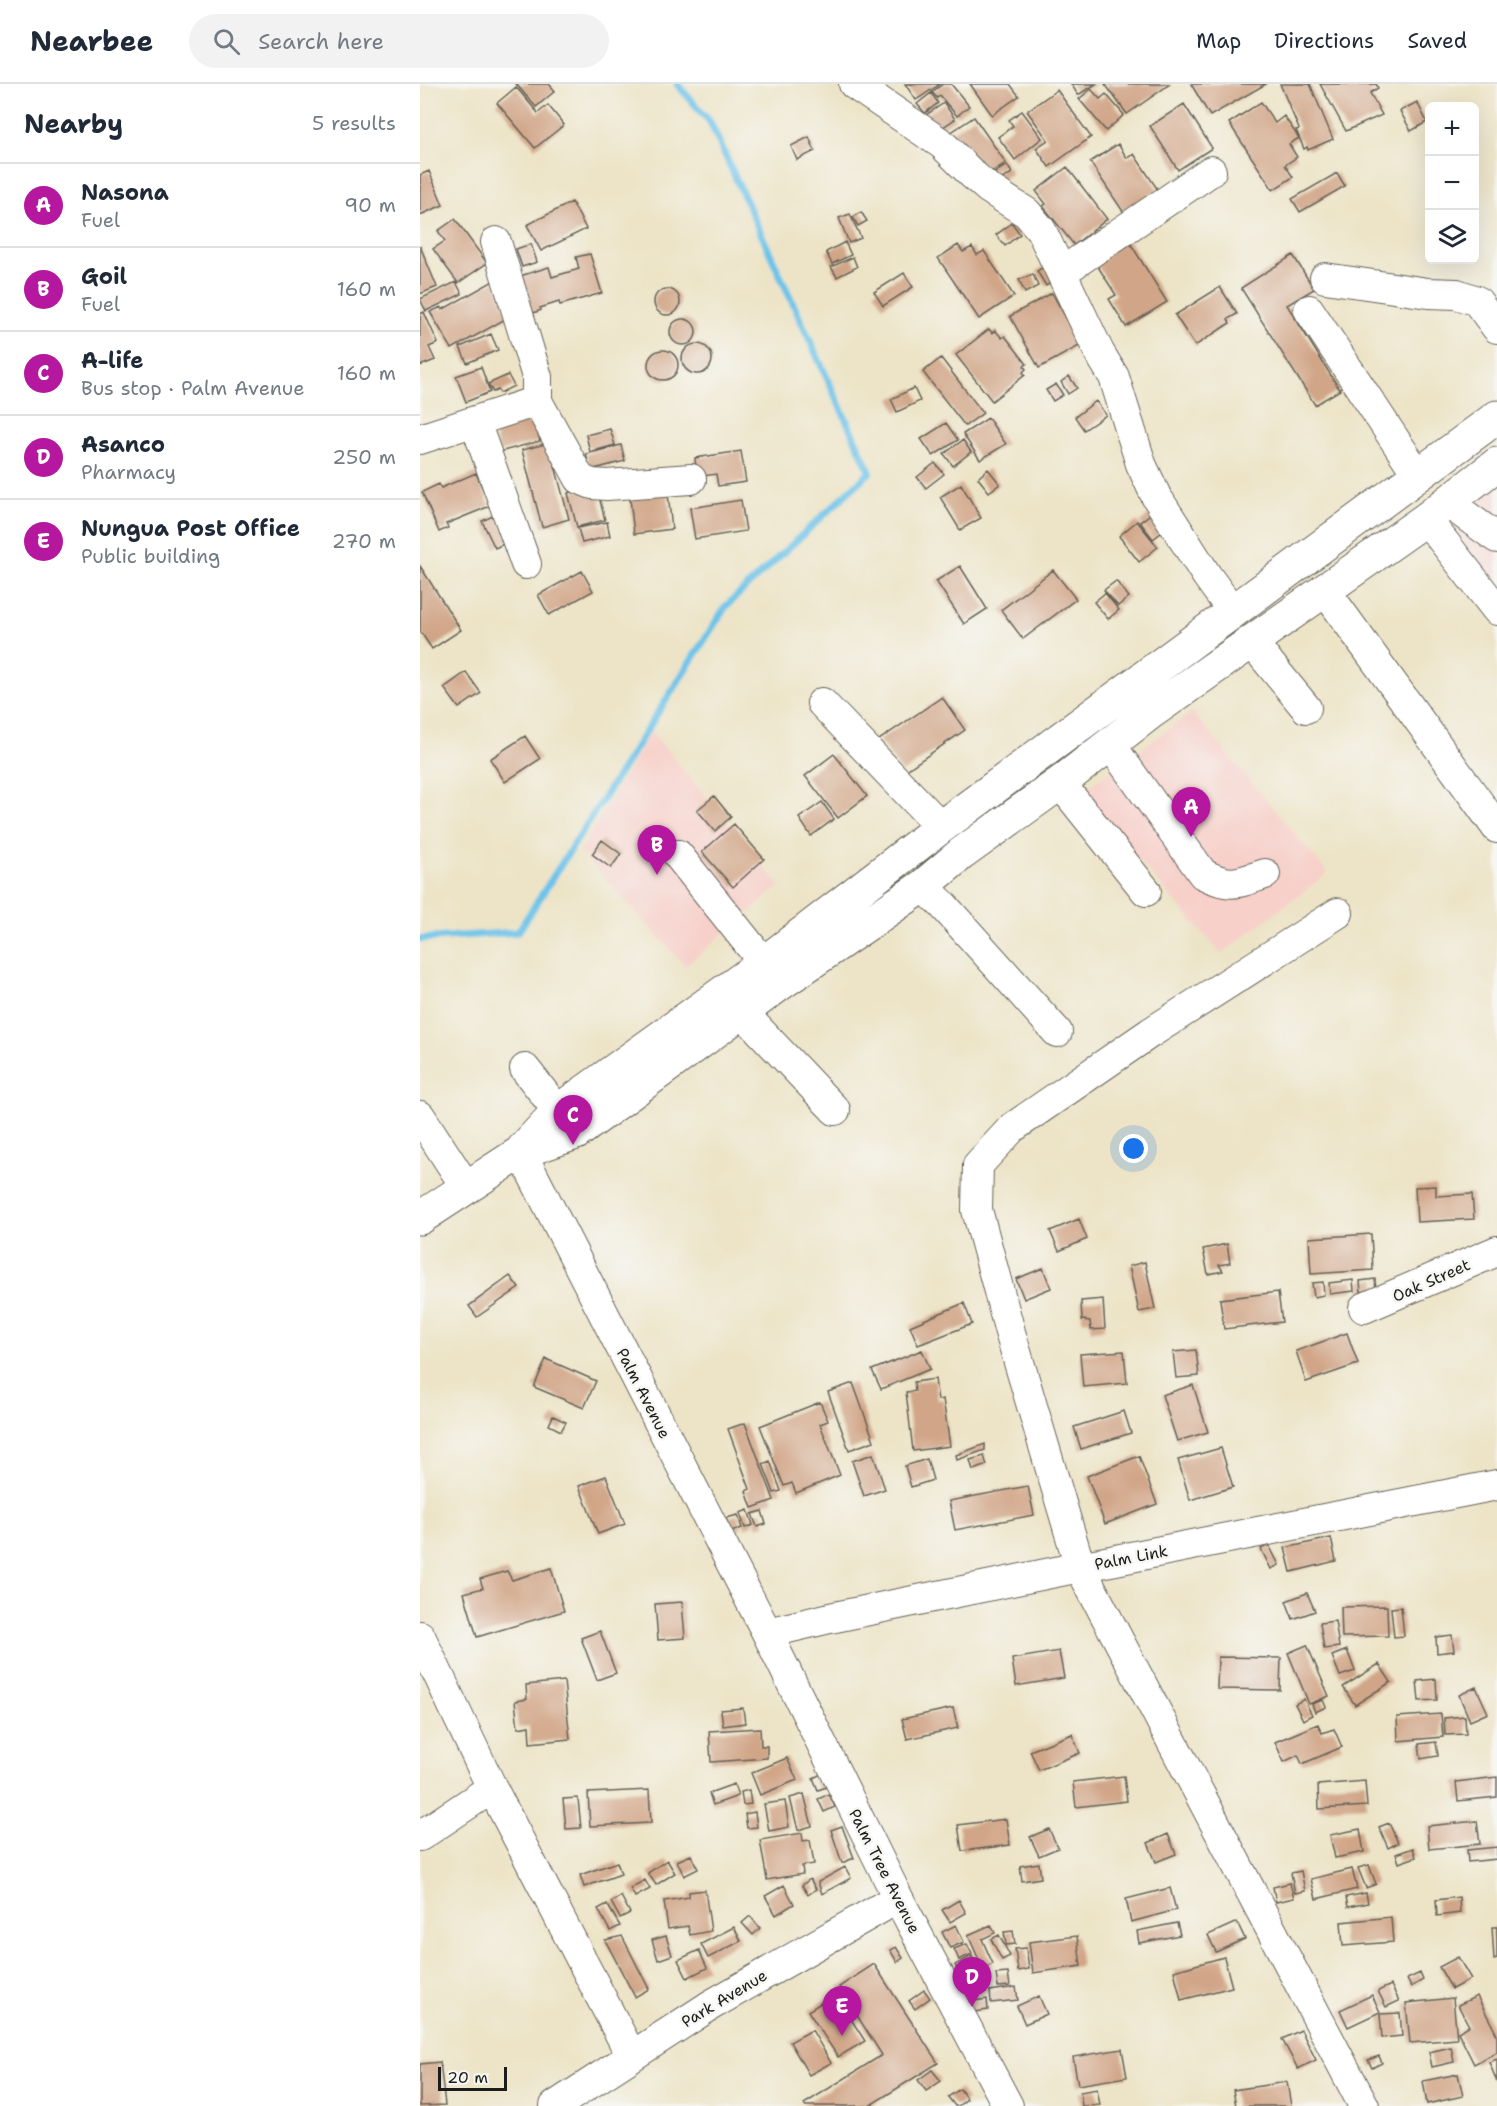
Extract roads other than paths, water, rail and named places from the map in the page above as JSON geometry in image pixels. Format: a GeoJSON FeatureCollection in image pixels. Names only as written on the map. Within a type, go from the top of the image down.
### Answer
{"type":"FeatureCollection","features":[{"type":"Feature","properties":{"kind":"main road"},"geometry":{"type":"LineString","coordinates":[[521,1152],[558,1111],[764,963],[941,827],[1497,417]]}},
{"type":"Feature","properties":{"kind":"main road"},"geometry":{"type":"LineString","coordinates":[[420,1218],[521,1152],[576,1133],[742,1012],[923,886],[961,854],[1110,744],[1497,464]]}},
{"type":"Feature","properties":{"kind":"street"},"geometry":{"type":"LineString","coordinates":[[854,84],[942,144],[988,188],[1027,213],[1041,230],[1099,352],[1114,377],[1138,455],[1156,496],[1233,612]]}},
{"type":"Feature","properties":{"kind":"street"},"geometry":{"type":"LineString","coordinates":[[1062,272],[1211,171]]}},
{"type":"Feature","properties":{"kind":"street"},"geometry":{"type":"LineString","coordinates":[[496,242],[537,377],[537,401],[580,479],[592,484],[608,485],[691,479]]}},
{"type":"Feature","properties":{"kind":"street"},"geometry":{"type":"LineString","coordinates":[[1325,278],[1457,294],[1477,301],[1497,328]]}},
{"type":"Feature","properties":{"kind":"street"},"geometry":{"type":"LineString","coordinates":[[1309,310],[1418,475]]}},
{"type":"Feature","properties":{"kind":"street"},"geometry":{"type":"LineString","coordinates":[[420,439],[537,401]]}},
{"type":"Feature","properties":{"kind":"street"},"geometry":{"type":"LineString","coordinates":[[475,422],[526,564]]}},
{"type":"Feature","properties":{"kind":"street"},"geometry":{"type":"LineString","coordinates":[[1436,510],[1497,538]]}},
{"type":"Feature","properties":{"kind":"street"},"geometry":{"type":"LineString","coordinates":[[1436,510],[1497,610]]}},
{"type":"Feature","properties":{"kind":"street"},"geometry":{"type":"LineString","coordinates":[[1324,589],[1497,828]]}},
{"type":"Feature","properties":{"kind":"street"},"geometry":{"type":"LineString","coordinates":[[1251,641],[1306,708]]}},
{"type":"Feature","properties":{"kind":"street"},"geometry":{"type":"LineString","coordinates":[[822,703],[941,827]]}},
{"type":"Feature","properties":{"kind":"street"},"geometry":{"type":"LineString","coordinates":[[1110,744],[1203,874],[1223,883],[1235,883],[1265,874]]}},
{"type":"Feature","properties":{"kind":"street"},"geometry":{"type":"LineString","coordinates":[[1060,783],[1146,891]]}},
{"type":"Feature","properties":{"kind":"street"},"geometry":{"type":"LineString","coordinates":[[678,855],[764,963]]}},
{"type":"Feature","properties":{"kind":"street"},"geometry":{"type":"LineString","coordinates":[[923,886],[942,904],[1057,1032]]}},
{"type":"Feature","properties":{"kind":"street"},"geometry":{"type":"LineString","coordinates":[[1338,913],[1150,1033],[1012,1128],[978,1165],[977,1210],[1080,1567],[1364,2106]]}},
{"type":"Feature","properties":{"kind":"street"},"geometry":{"type":"LineString","coordinates":[[742,1012],[835,1110]]}},
{"type":"Feature","properties":{"kind":"street"},"geometry":{"type":"LineString","coordinates":[[525,1069],[558,1111]]}},
{"type":"Feature","properties":{"kind":"street"},"geometry":{"type":"LineString","coordinates":[[420,1116],[466,1187]]}},
{"type":"Feature","properties":{"kind":"street","name":"Palm Avenue"},"geometry":{"type":"LineString","coordinates":[[521,1152],[767,1633]]}},
{"type":"Feature","properties":{"kind":"street","name":"Oak Street"},"geometry":{"type":"LineString","coordinates":[[1364,1308],[1497,1251]]}},
{"type":"Feature","properties":{"kind":"street","name":"Palm Link"},"geometry":{"type":"LineString","coordinates":[[767,1633],[1080,1567],[1497,1485]]}},
{"type":"Feature","properties":{"kind":"street","name":"Palm Tree Avenue"},"geometry":{"type":"LineString","coordinates":[[767,1633],[898,1898],[1008,2106]]}},
{"type":"Feature","properties":{"kind":"street"},"geometry":{"type":"LineString","coordinates":[[420,1636],[492,1788],[630,2055]]}},
{"type":"Feature","properties":{"kind":"street"},"geometry":{"type":"LineString","coordinates":[[420,1836],[492,1788]]}},
{"type":"Feature","properties":{"kind":"street","name":"Park Avenue"},"geometry":{"type":"LineString","coordinates":[[555,2106],[630,2055],[711,2005],[898,1898]]}},
{"type":"Feature","properties":{"kind":"waterway"},"geometry":{"type":"LineString","coordinates":[[420,939],[518,932],[726,606],[870,472],[710,122],[677,84]]}},
{"type":"Feature","properties":{"kind":"place","name":"Nasona"},"geometry":{"type":"Point","coordinates":[1191,837]}},
{"type":"Feature","properties":{"kind":"place","name":"Goil"},"geometry":{"type":"Point","coordinates":[657,875]}},
{"type":"Feature","properties":{"kind":"place","name":"A-life"},"geometry":{"type":"Point","coordinates":[573,1145]}},
{"type":"Feature","properties":{"kind":"place","name":"Asanco"},"geometry":{"type":"Point","coordinates":[972,2007]}},
{"type":"Feature","properties":{"kind":"place","name":"Nungua Post Office"},"geometry":{"type":"Point","coordinates":[842,2036]}}]}
